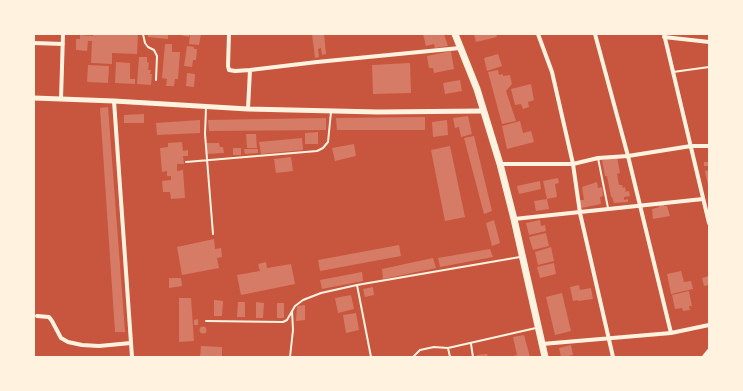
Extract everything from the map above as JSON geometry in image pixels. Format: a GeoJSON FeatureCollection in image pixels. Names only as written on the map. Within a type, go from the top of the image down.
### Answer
{"type":"FeatureCollection","features":[{"type":"Feature","properties":{"kind":"highway"},"geometry":{"type":"LineString","coordinates":[[455,34],[477,89],[500,164],[523,256],[545,357]]}},
{"type":"Feature","properties":{"kind":"main road"},"geometry":{"type":"LineString","coordinates":[[706,357],[709,352]]}},
{"type":"Feature","properties":{"kind":"street"},"geometry":{"type":"LineString","coordinates":[[62,99],[63,34]]}},
{"type":"Feature","properties":{"kind":"street"},"geometry":{"type":"LineString","coordinates":[[229,34],[229,70],[250,70],[460,48]]}},
{"type":"Feature","properties":{"kind":"street"},"geometry":{"type":"LineString","coordinates":[[538,34],[552,72],[573,164],[580,213],[613,357]]}},
{"type":"Feature","properties":{"kind":"street"},"geometry":{"type":"LineString","coordinates":[[595,34],[628,156],[671,333]]}},
{"type":"Feature","properties":{"kind":"street"},"geometry":{"type":"LineString","coordinates":[[709,42],[664,35],[709,223]]}},
{"type":"Feature","properties":{"kind":"street"},"geometry":{"type":"LineString","coordinates":[[34,43],[63,44]]}},
{"type":"Feature","properties":{"kind":"street"},"geometry":{"type":"LineString","coordinates":[[248,109],[250,70]]}},
{"type":"Feature","properties":{"kind":"street"},"geometry":{"type":"LineString","coordinates":[[34,98],[248,109],[378,112],[483,111]]}},
{"type":"Feature","properties":{"kind":"street"},"geometry":{"type":"LineString","coordinates":[[114,101],[132,357]]}},
{"type":"Feature","properties":{"kind":"street"},"geometry":{"type":"LineString","coordinates":[[500,164],[573,164],[598,158],[628,156],[691,146],[709,146]]}},
{"type":"Feature","properties":{"kind":"street"},"geometry":{"type":"LineString","coordinates":[[514,219],[703,199]]}},
{"type":"Feature","properties":{"kind":"street"},"geometry":{"type":"LineString","coordinates":[[37,316],[48,317],[52,321],[60,338],[68,342],[82,345],[100,346],[131,343]]}},
{"type":"Feature","properties":{"kind":"street"},"geometry":{"type":"LineString","coordinates":[[542,344],[671,333],[709,325]]}},
{"type":"Feature","properties":{"kind":"lane"},"geometry":{"type":"LineString","coordinates":[[143,34],[145,43],[148,47],[154,50],[157,56],[156,80]]}},
{"type":"Feature","properties":{"kind":"lane"},"geometry":{"type":"LineString","coordinates":[[673,72],[709,67]]}},
{"type":"Feature","properties":{"kind":"lane"},"geometry":{"type":"LineString","coordinates":[[206,107],[205,134],[214,234]]}},
{"type":"Feature","properties":{"kind":"lane"},"geometry":{"type":"LineString","coordinates":[[186,162],[317,151],[323,148],[328,142],[332,111]]}},
{"type":"Feature","properties":{"kind":"lane"},"geometry":{"type":"LineString","coordinates":[[598,158],[609,210]]}},
{"type":"Feature","properties":{"kind":"lane"},"geometry":{"type":"LineString","coordinates":[[206,321],[283,322],[295,306],[311,296],[357,285],[523,256]]}},
{"type":"Feature","properties":{"kind":"lane"},"geometry":{"type":"LineString","coordinates":[[357,285],[371,357]]}},
{"type":"Feature","properties":{"kind":"lane"},"geometry":{"type":"LineString","coordinates":[[290,357],[293,330],[292,310]]}},
{"type":"Feature","properties":{"kind":"lane"},"geometry":{"type":"LineString","coordinates":[[413,357],[420,350],[434,347],[448,348],[471,344],[538,328]]}},
{"type":"Feature","properties":{"kind":"lane"},"geometry":{"type":"LineString","coordinates":[[471,344],[473,357]]}},
{"type":"Feature","properties":{"kind":"lane"},"geometry":{"type":"LineString","coordinates":[[448,348],[450,357]]}},
{"type":"Feature","properties":{"kind":"building"},"geometry":{"type":"Polygon","coordinates":[[[93,34],[138,34],[137,54],[112,53],[112,64],[91,63],[92,41],[88,41],[87,51],[76,50],[76,39],[80,39],[80,35],[93,36],[93,34]]]}},
{"type":"Feature","properties":{"kind":"building"},"geometry":{"type":"Polygon","coordinates":[[[148,34],[168,34],[168,39],[148,37],[148,34]]]}},
{"type":"Feature","properties":{"kind":"building"},"geometry":{"type":"Polygon","coordinates":[[[176,34],[189,34],[189,37],[176,34]]]}},
{"type":"Feature","properties":{"kind":"building"},"geometry":{"type":"Polygon","coordinates":[[[190,34],[201,34],[199,45],[189,44],[190,34]]]}},
{"type":"Feature","properties":{"kind":"building"},"geometry":{"type":"Polygon","coordinates":[[[312,34],[324,34],[326,54],[322,55],[321,48],[318,49],[319,57],[315,58],[312,34]]]}},
{"type":"Feature","properties":{"kind":"building"},"geometry":{"type":"Polygon","coordinates":[[[423,34],[444,34],[448,46],[435,48],[434,44],[426,46],[423,34]]]}},
{"type":"Feature","properties":{"kind":"building"},"geometry":{"type":"Polygon","coordinates":[[[474,34],[496,34],[497,37],[476,42],[474,34]]]}},
{"type":"Feature","properties":{"kind":"building"},"geometry":{"type":"Polygon","coordinates":[[[165,44],[172,44],[172,52],[180,52],[178,79],[175,79],[174,86],[166,86],[167,79],[162,78],[165,44]]]}},
{"type":"Feature","properties":{"kind":"building"},"geometry":{"type":"Polygon","coordinates":[[[187,46],[197,49],[196,60],[193,60],[192,67],[184,66],[187,46]]]}},
{"type":"Feature","properties":{"kind":"building"},"geometry":{"type":"Polygon","coordinates":[[[451,51],[454,69],[434,73],[433,68],[429,68],[427,56],[451,51]]]}},
{"type":"Feature","properties":{"kind":"building"},"geometry":{"type":"Polygon","coordinates":[[[498,54],[502,66],[487,71],[484,58],[498,54]]]}},
{"type":"Feature","properties":{"kind":"building"},"geometry":{"type":"Polygon","coordinates":[[[139,57],[147,57],[147,62],[149,63],[148,70],[151,70],[150,74],[152,74],[151,85],[137,84],[139,57]]]}},
{"type":"Feature","properties":{"kind":"building"},"geometry":{"type":"Polygon","coordinates":[[[116,62],[130,63],[130,79],[135,79],[135,84],[115,83],[116,62]]]}},
{"type":"Feature","properties":{"kind":"building"},"geometry":{"type":"Polygon","coordinates":[[[410,63],[411,93],[373,94],[372,65],[410,63]]]}},
{"type":"Feature","properties":{"kind":"building"},"geometry":{"type":"Polygon","coordinates":[[[88,65],[109,66],[108,83],[87,82],[88,65]]]}},
{"type":"Feature","properties":{"kind":"building"},"geometry":{"type":"Polygon","coordinates":[[[498,70],[499,75],[510,75],[512,84],[506,91],[516,121],[502,124],[488,72],[498,70]]]}},
{"type":"Feature","properties":{"kind":"building"},"geometry":{"type":"Polygon","coordinates":[[[187,73],[195,74],[194,87],[186,86],[187,73]]]}},
{"type":"Feature","properties":{"kind":"building"},"geometry":{"type":"Polygon","coordinates":[[[460,80],[462,91],[445,94],[443,83],[460,80]]]}},
{"type":"Feature","properties":{"kind":"building"},"geometry":{"type":"Polygon","coordinates":[[[531,84],[534,100],[528,102],[529,107],[523,109],[521,104],[515,105],[511,89],[531,84]]]}},
{"type":"Feature","properties":{"kind":"building"},"geometry":{"type":"Polygon","coordinates":[[[108,107],[125,332],[115,332],[100,108],[108,107]]]}},
{"type":"Feature","properties":{"kind":"building"},"geometry":{"type":"Polygon","coordinates":[[[144,114],[144,123],[124,123],[124,115],[144,114]]]}},
{"type":"Feature","properties":{"kind":"building"},"geometry":{"type":"Polygon","coordinates":[[[468,116],[472,134],[461,137],[459,127],[455,128],[453,118],[468,116]]]}},
{"type":"Feature","properties":{"kind":"building"},"geometry":{"type":"Polygon","coordinates":[[[425,117],[425,130],[337,130],[336,118],[425,117]]]}},
{"type":"Feature","properties":{"kind":"building"},"geometry":{"type":"Polygon","coordinates":[[[326,118],[326,130],[209,131],[208,120],[326,118]]]}},
{"type":"Feature","properties":{"kind":"building"},"geometry":{"type":"Polygon","coordinates":[[[200,120],[200,133],[157,135],[156,123],[200,120]]]}},
{"type":"Feature","properties":{"kind":"building"},"geometry":{"type":"Polygon","coordinates":[[[447,120],[448,135],[433,137],[432,122],[447,120]]]}},
{"type":"Feature","properties":{"kind":"building"},"geometry":{"type":"Polygon","coordinates":[[[520,121],[523,133],[531,131],[534,142],[507,149],[502,126],[520,121]]]}},
{"type":"Feature","properties":{"kind":"building"},"geometry":{"type":"Polygon","coordinates":[[[318,132],[318,144],[305,144],[305,133],[318,132]]]}},
{"type":"Feature","properties":{"kind":"building"},"geometry":{"type":"Polygon","coordinates":[[[246,134],[256,134],[257,148],[247,148],[246,134]]]}},
{"type":"Feature","properties":{"kind":"building"},"geometry":{"type":"Polygon","coordinates":[[[474,136],[492,211],[484,214],[464,138],[474,136]]]}},
{"type":"Feature","properties":{"kind":"building"},"geometry":{"type":"Polygon","coordinates":[[[302,138],[303,150],[261,154],[259,142],[302,138]]]}},
{"type":"Feature","properties":{"kind":"building"},"geometry":{"type":"Polygon","coordinates":[[[182,142],[183,151],[188,150],[188,156],[183,156],[184,164],[177,164],[177,171],[183,170],[185,198],[171,199],[170,192],[163,192],[162,181],[171,180],[171,176],[167,176],[167,171],[162,172],[160,148],[168,147],[168,143],[182,142]]]}},
{"type":"Feature","properties":{"kind":"building"},"geometry":{"type":"Polygon","coordinates":[[[207,143],[219,143],[220,147],[223,147],[224,153],[207,154],[207,143]]]}},
{"type":"Feature","properties":{"kind":"building"},"geometry":{"type":"Polygon","coordinates":[[[354,144],[356,156],[335,161],[332,148],[354,144]]]}},
{"type":"Feature","properties":{"kind":"building"},"geometry":{"type":"Polygon","coordinates":[[[450,146],[465,217],[445,221],[431,150],[450,146]]]}},
{"type":"Feature","properties":{"kind":"building"},"geometry":{"type":"Polygon","coordinates":[[[233,148],[241,148],[241,155],[233,155],[233,148]]]}},
{"type":"Feature","properties":{"kind":"building"},"geometry":{"type":"Polygon","coordinates":[[[244,149],[258,149],[258,153],[245,154],[244,149]]]}},
{"type":"Feature","properties":{"kind":"building"},"geometry":{"type":"Polygon","coordinates":[[[291,157],[293,171],[276,173],[274,159],[291,157]]]}},
{"type":"Feature","properties":{"kind":"building"},"geometry":{"type":"Polygon","coordinates":[[[617,157],[620,173],[617,174],[619,185],[622,185],[623,188],[625,187],[626,191],[624,192],[629,191],[630,196],[624,197],[624,200],[628,199],[628,202],[614,203],[611,197],[607,176],[605,176],[602,160],[617,157]]]}},
{"type":"Feature","properties":{"kind":"building"},"geometry":{"type":"Polygon","coordinates":[[[704,162],[709,162],[709,166],[704,166],[704,162]]]}},
{"type":"Feature","properties":{"kind":"building"},"geometry":{"type":"Polygon","coordinates":[[[709,170],[709,186],[708,186],[705,171],[709,170]]]}},
{"type":"Feature","properties":{"kind":"building"},"geometry":{"type":"Polygon","coordinates":[[[558,178],[559,183],[555,184],[557,197],[547,199],[543,181],[558,178]]]}},
{"type":"Feature","properties":{"kind":"building"},"geometry":{"type":"Polygon","coordinates":[[[540,181],[541,189],[519,194],[517,186],[540,181]]]}},
{"type":"Feature","properties":{"kind":"building"},"geometry":{"type":"Polygon","coordinates":[[[597,182],[598,188],[602,187],[603,196],[600,197],[601,204],[581,208],[580,200],[584,200],[582,187],[597,182]]]}},
{"type":"Feature","properties":{"kind":"building"},"geometry":{"type":"Polygon","coordinates":[[[547,199],[549,209],[536,211],[534,201],[547,199]]]}},
{"type":"Feature","properties":{"kind":"building"},"geometry":{"type":"Polygon","coordinates":[[[664,204],[664,206],[667,206],[670,216],[653,219],[652,209],[664,204]]]}},
{"type":"Feature","properties":{"kind":"building"},"geometry":{"type":"Polygon","coordinates":[[[494,220],[500,243],[492,246],[486,223],[494,220]]]}},
{"type":"Feature","properties":{"kind":"building"},"geometry":{"type":"Polygon","coordinates":[[[540,220],[541,226],[545,225],[546,231],[529,235],[526,223],[540,220]]]}},
{"type":"Feature","properties":{"kind":"building"},"geometry":{"type":"Polygon","coordinates":[[[546,233],[549,246],[533,250],[529,237],[546,233]]]}},
{"type":"Feature","properties":{"kind":"building"},"geometry":{"type":"Polygon","coordinates":[[[214,239],[215,249],[221,248],[222,257],[217,258],[219,268],[182,275],[177,247],[214,239]]]}},
{"type":"Feature","properties":{"kind":"building"},"geometry":{"type":"Polygon","coordinates":[[[399,245],[401,256],[320,271],[318,260],[399,245]]]}},
{"type":"Feature","properties":{"kind":"building"},"geometry":{"type":"Polygon","coordinates":[[[551,247],[554,261],[538,265],[535,252],[551,247]]]}},
{"type":"Feature","properties":{"kind":"building"},"geometry":{"type":"Polygon","coordinates":[[[490,249],[493,257],[440,267],[438,258],[490,249]]]}},
{"type":"Feature","properties":{"kind":"building"},"geometry":{"type":"Polygon","coordinates":[[[433,258],[436,268],[383,279],[382,269],[433,258]]]}},
{"type":"Feature","properties":{"kind":"building"},"geometry":{"type":"Polygon","coordinates":[[[266,262],[267,268],[291,264],[295,284],[241,295],[237,275],[260,271],[258,264],[266,262]]]}},
{"type":"Feature","properties":{"kind":"building"},"geometry":{"type":"Polygon","coordinates":[[[554,263],[556,274],[540,278],[537,267],[554,263]]]}},
{"type":"Feature","properties":{"kind":"building"},"geometry":{"type":"Polygon","coordinates":[[[681,271],[684,282],[691,281],[693,289],[671,294],[667,274],[681,271]]]}},
{"type":"Feature","properties":{"kind":"building"},"geometry":{"type":"Polygon","coordinates":[[[362,272],[363,281],[322,289],[320,280],[362,272]]]}},
{"type":"Feature","properties":{"kind":"building"},"geometry":{"type":"Polygon","coordinates":[[[709,276],[709,285],[704,286],[702,278],[709,276]]]}},
{"type":"Feature","properties":{"kind":"building"},"geometry":{"type":"Polygon","coordinates":[[[169,278],[181,278],[182,286],[169,288],[169,278]]]}},
{"type":"Feature","properties":{"kind":"building"},"geometry":{"type":"Polygon","coordinates":[[[579,285],[580,290],[591,288],[593,299],[573,301],[570,287],[579,285]]]}},
{"type":"Feature","properties":{"kind":"building"},"geometry":{"type":"Polygon","coordinates":[[[373,287],[374,295],[365,297],[363,289],[373,287]]]}},
{"type":"Feature","properties":{"kind":"building"},"geometry":{"type":"Polygon","coordinates":[[[689,291],[692,306],[689,306],[690,310],[683,311],[682,308],[675,309],[672,295],[689,291]]]}},
{"type":"Feature","properties":{"kind":"building"},"geometry":{"type":"Polygon","coordinates":[[[562,293],[571,331],[555,335],[546,297],[562,293]]]}},
{"type":"Feature","properties":{"kind":"building"},"geometry":{"type":"Polygon","coordinates":[[[351,295],[354,309],[338,313],[335,298],[351,295]]]}},
{"type":"Feature","properties":{"kind":"building"},"geometry":{"type":"Polygon","coordinates":[[[179,298],[191,298],[194,341],[179,342],[179,298]]]}},
{"type":"Feature","properties":{"kind":"building"},"geometry":{"type":"Polygon","coordinates":[[[214,300],[223,301],[222,316],[214,316],[214,300]]]}},
{"type":"Feature","properties":{"kind":"building"},"geometry":{"type":"Polygon","coordinates":[[[238,302],[245,302],[245,317],[237,317],[238,302]]]}},
{"type":"Feature","properties":{"kind":"building"},"geometry":{"type":"Polygon","coordinates":[[[256,302],[264,303],[263,318],[256,318],[256,302]]]}},
{"type":"Feature","properties":{"kind":"building"},"geometry":{"type":"Polygon","coordinates":[[[277,303],[284,303],[284,318],[277,318],[277,303]]]}},
{"type":"Feature","properties":{"kind":"building"},"geometry":{"type":"Polygon","coordinates":[[[305,305],[305,320],[296,321],[297,306],[305,305]]]}},
{"type":"Feature","properties":{"kind":"building"},"geometry":{"type":"Polygon","coordinates":[[[356,313],[359,330],[346,333],[343,315],[356,313]]]}},
{"type":"Feature","properties":{"kind":"building"},"geometry":{"type":"Polygon","coordinates":[[[198,319],[198,325],[194,325],[194,320],[198,319]]]}},
{"type":"Feature","properties":{"kind":"building"},"geometry":{"type":"Polygon","coordinates":[[[203,326],[206,327],[206,333],[203,334],[200,333],[199,330],[200,327],[203,326]]]}},
{"type":"Feature","properties":{"kind":"building"},"geometry":{"type":"Polygon","coordinates":[[[524,335],[530,357],[509,357],[517,355],[513,337],[524,335]]]}},
{"type":"Feature","properties":{"kind":"building"},"geometry":{"type":"Polygon","coordinates":[[[571,345],[573,355],[568,356],[569,357],[561,357],[559,348],[571,345]]]}},
{"type":"Feature","properties":{"kind":"building"},"geometry":{"type":"Polygon","coordinates":[[[201,346],[222,347],[222,357],[200,357],[201,346]]]}},
{"type":"Feature","properties":{"kind":"building"},"geometry":{"type":"Polygon","coordinates":[[[487,354],[488,357],[477,357],[477,355],[487,354]]]}}]}
